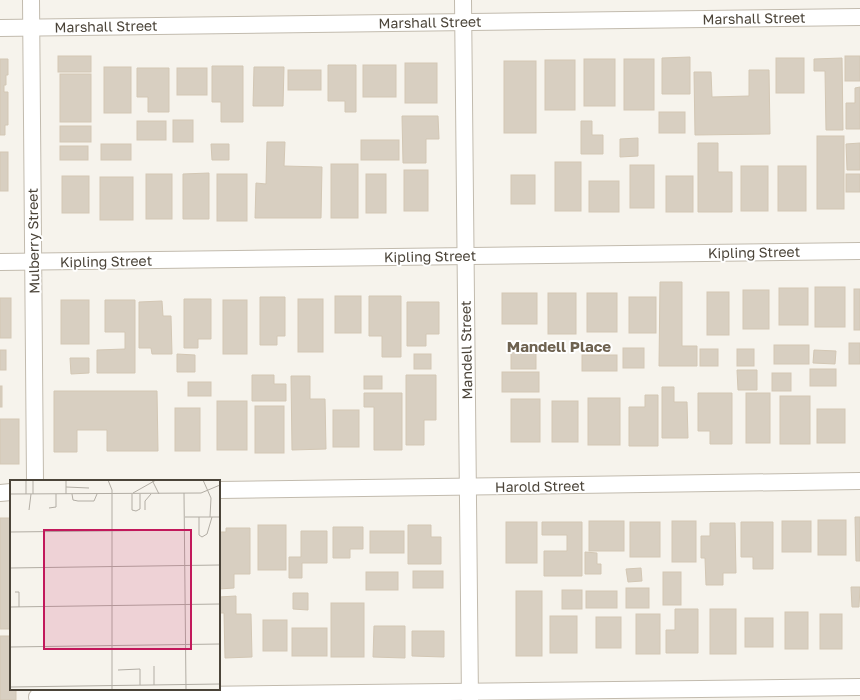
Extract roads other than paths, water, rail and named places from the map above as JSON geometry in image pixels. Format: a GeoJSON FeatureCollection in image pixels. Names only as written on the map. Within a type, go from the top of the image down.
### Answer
{"type":"FeatureCollection","features":[{"type":"Feature","properties":{"kind":"street","name":"Mulberry Street"},"geometry":{"type":"LineString","coordinates":[[31,0],[35,480]]}},
{"type":"Feature","properties":{"kind":"street","name":"Mandell Street"},"geometry":{"type":"LineString","coordinates":[[463,0],[470,696]]}},
{"type":"Feature","properties":{"kind":"street","name":"Marshall Street"},"geometry":{"type":"LineString","coordinates":[[0,28],[860,17]]}},
{"type":"Feature","properties":{"kind":"street","name":"Kipling Street"},"geometry":{"type":"LineString","coordinates":[[0,262],[860,251]]}},
{"type":"Feature","properties":{"kind":"street","name":"Harold Street"},"geometry":{"type":"LineString","coordinates":[[220,490],[860,481]]}},
{"type":"Feature","properties":{"kind":"street"},"geometry":{"type":"LineString","coordinates":[[0,493],[10,492]]}},
{"type":"Feature","properties":{"kind":"street"},"geometry":{"type":"LineString","coordinates":[[37,695],[470,696],[860,687]]}},
{"type":"Feature","properties":{"kind":"district","name":"Mandell Place"},"geometry":{"type":"Point","coordinates":[559,346]}}]}
